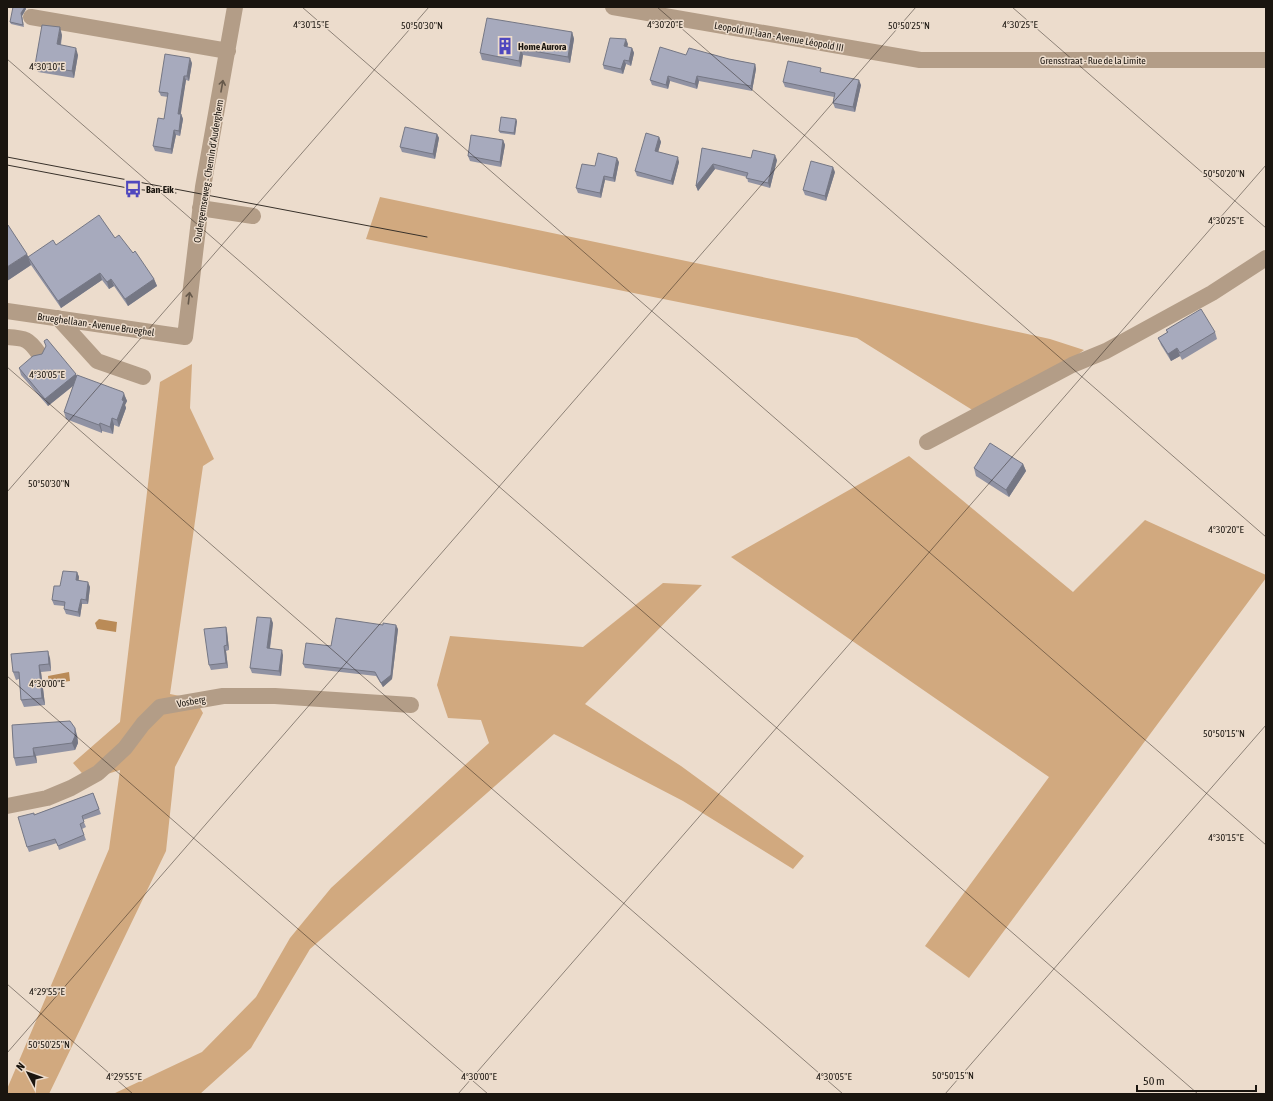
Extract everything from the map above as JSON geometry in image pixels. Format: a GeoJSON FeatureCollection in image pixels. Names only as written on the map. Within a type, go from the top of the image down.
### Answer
{"type":"FeatureCollection","features":[{"type":"Feature","properties":{"kind":"street","name":"Oudergemseweg - Chemin d'Auderghem"},"geometry":{"type":"LineString","coordinates":[[185,337],[200,208],[235,7]]}},
{"type":"Feature","properties":{"kind":"street","name":"Leopold III-laan - Avenue Léopold III"},"geometry":{"type":"LineString","coordinates":[[613,7],[920,60]]}},
{"type":"Feature","properties":{"kind":"street"},"geometry":{"type":"LineString","coordinates":[[30,17],[228,51]]}},
{"type":"Feature","properties":{"kind":"street","name":"Grensstraat - Rue de la Limite"},"geometry":{"type":"LineString","coordinates":[[920,60],[1266,60]]}},
{"type":"Feature","properties":{"kind":"street"},"geometry":{"type":"LineString","coordinates":[[200,208],[253,216]]}},
{"type":"Feature","properties":{"kind":"street"},"geometry":{"type":"LineString","coordinates":[[927,442],[1072,365],[1106,351],[1212,293],[1266,258]]}},
{"type":"Feature","properties":{"kind":"street","name":"Brueghellaan - Avenue Brueghel"},"geometry":{"type":"LineString","coordinates":[[7,310],[185,337]]}},
{"type":"Feature","properties":{"kind":"street"},"geometry":{"type":"LineString","coordinates":[[58,318],[97,361],[143,377]]}},
{"type":"Feature","properties":{"kind":"street"},"geometry":{"type":"LineString","coordinates":[[7,337],[20,338],[30,342],[39,354]]}},
{"type":"Feature","properties":{"kind":"street","name":"Vosberg"},"geometry":{"type":"LineString","coordinates":[[7,806],[47,798],[71,788],[98,773],[125,748],[143,724],[160,707],[223,696],[275,696],[411,706]]}},
{"type":"Feature","properties":{"kind":"shaded area"},"geometry":{"type":"Polygon","coordinates":[[[380,197],[839,293],[1050,339],[1084,350],[1062,366],[974,411],[857,338],[366,239],[380,197]]]}},
{"type":"Feature","properties":{"kind":"shaded area"},"geometry":{"type":"Polygon","coordinates":[[[192,364],[190,408],[214,459],[203,466],[170,694],[195,699],[203,713],[175,767],[166,851],[49,1094],[7,1094],[7,1089],[109,849],[120,770],[88,780],[73,763],[120,722],[160,382],[192,364]]]}},
{"type":"Feature","properties":{"kind":"shaded area"},"geometry":{"type":"Polygon","coordinates":[[[909,456],[1073,592],[1145,520],[1266,575],[1266,578],[969,978],[925,946],[1049,777],[731,557],[909,456]]]}},
{"type":"Feature","properties":{"kind":"shaded area"},"geometry":{"type":"Polygon","coordinates":[[[663,583],[702,585],[585,704],[681,766],[804,856],[793,869],[683,801],[554,734],[310,949],[251,1048],[200,1094],[113,1094],[202,1052],[256,997],[290,938],[331,888],[489,743],[481,720],[448,718],[437,685],[450,636],[583,647],[663,583]]]}},
{"type":"Feature","properties":{"kind":"shaded area"},"geometry":{"type":"Polygon","coordinates":[[[99,619],[117,622],[116,632],[97,629],[95,623],[99,619]]]}},
{"type":"Feature","properties":{"kind":"shaded area"},"geometry":{"type":"Polygon","coordinates":[[[69,672],[70,681],[49,684],[48,676],[69,672]]]}},
{"type":"Feature","properties":{"kind":"building"},"geometry":{"type":"Polygon","coordinates":[[[13,7],[25,7],[21,13],[23,25],[10,22],[13,7]]]}},
{"type":"Feature","properties":{"kind":"building"},"geometry":{"type":"Polygon","coordinates":[[[487,18],[572,32],[568,57],[521,49],[519,61],[480,53],[487,18]]]}},
{"type":"Feature","properties":{"kind":"building"},"geometry":{"type":"Polygon","coordinates":[[[42,25],[60,27],[57,44],[76,48],[72,71],[35,65],[42,25]]]}},
{"type":"Feature","properties":{"kind":"building"},"geometry":{"type":"Polygon","coordinates":[[[610,38],[626,39],[624,46],[632,48],[629,61],[624,60],[621,69],[603,65],[610,38]]]}},
{"type":"Feature","properties":{"kind":"building"},"geometry":{"type":"Polygon","coordinates":[[[660,47],[686,55],[689,48],[729,59],[755,64],[751,86],[697,76],[695,84],[668,76],[666,85],[650,80],[660,47]]]}},
{"type":"Feature","properties":{"kind":"building"},"geometry":{"type":"Polygon","coordinates":[[[165,54],[190,58],[187,76],[184,76],[178,114],[181,114],[179,131],[174,130],[171,149],[153,146],[158,118],[164,119],[168,93],[159,92],[165,54]]]}},
{"type":"Feature","properties":{"kind":"building"},"geometry":{"type":"Polygon","coordinates":[[[788,61],[821,68],[820,72],[859,80],[853,107],[833,103],[835,93],[783,82],[788,61]]]}},
{"type":"Feature","properties":{"kind":"building"},"geometry":{"type":"Polygon","coordinates":[[[501,117],[516,119],[514,133],[499,131],[501,117]]]}},
{"type":"Feature","properties":{"kind":"building"},"geometry":{"type":"Polygon","coordinates":[[[405,127],[437,134],[433,154],[400,147],[405,127]]]}},
{"type":"Feature","properties":{"kind":"building"},"geometry":{"type":"Polygon","coordinates":[[[646,133],[659,137],[655,151],[678,157],[671,181],[635,171],[646,133]]]}},
{"type":"Feature","properties":{"kind":"building"},"geometry":{"type":"Polygon","coordinates":[[[471,135],[503,140],[500,162],[468,156],[471,135]]]}},
{"type":"Feature","properties":{"kind":"building"},"geometry":{"type":"Polygon","coordinates":[[[702,148],[751,158],[753,150],[775,155],[768,183],[746,178],[748,173],[713,164],[696,186],[702,148]]]}},
{"type":"Feature","properties":{"kind":"building"},"geometry":{"type":"Polygon","coordinates":[[[598,153],[617,158],[613,178],[604,176],[600,193],[576,188],[582,164],[595,166],[598,153]]]}},
{"type":"Feature","properties":{"kind":"building"},"geometry":{"type":"Polygon","coordinates":[[[811,161],[833,167],[825,196],[803,190],[811,161]]]}},
{"type":"Feature","properties":{"kind":"building"},"geometry":{"type":"Polygon","coordinates":[[[99,215],[115,238],[119,235],[133,253],[135,251],[154,279],[125,299],[111,279],[107,282],[100,273],[58,301],[28,257],[53,240],[56,245],[99,215]]]}},
{"type":"Feature","properties":{"kind":"building"},"geometry":{"type":"Polygon","coordinates":[[[8,225],[27,254],[7,267],[7,226],[8,225]]]}},
{"type":"Feature","properties":{"kind":"building"},"geometry":{"type":"Polygon","coordinates":[[[1201,309],[1215,332],[1180,353],[1177,348],[1168,354],[1158,338],[1168,332],[1166,330],[1201,309]]]}},
{"type":"Feature","properties":{"kind":"building"},"geometry":{"type":"Polygon","coordinates":[[[47,339],[76,374],[45,399],[19,368],[33,356],[42,354],[46,346],[44,341],[47,339]]]}},
{"type":"Feature","properties":{"kind":"building"},"geometry":{"type":"Polygon","coordinates":[[[77,375],[123,392],[124,394],[122,400],[124,401],[117,420],[112,418],[110,427],[100,423],[99,425],[64,412],[77,375]]]}},
{"type":"Feature","properties":{"kind":"building"},"geometry":{"type":"Polygon","coordinates":[[[990,443],[1023,464],[1006,490],[974,468],[990,443]]]}},
{"type":"Feature","properties":{"kind":"building"},"geometry":{"type":"Polygon","coordinates":[[[63,571],[77,572],[76,580],[88,582],[86,600],[81,599],[78,612],[64,609],[65,602],[52,600],[54,586],[60,586],[63,571]]]}},
{"type":"Feature","properties":{"kind":"building"},"geometry":{"type":"Polygon","coordinates":[[[257,617],[271,618],[267,648],[282,650],[279,671],[250,668],[257,617]]]}},
{"type":"Feature","properties":{"kind":"building"},"geometry":{"type":"Polygon","coordinates":[[[336,618],[383,625],[383,623],[396,625],[391,675],[381,683],[375,672],[303,664],[306,643],[331,646],[336,618]]]}},
{"type":"Feature","properties":{"kind":"building"},"geometry":{"type":"Polygon","coordinates":[[[226,627],[227,645],[224,646],[226,663],[209,665],[204,629],[226,627]]]}},
{"type":"Feature","properties":{"kind":"building"},"geometry":{"type":"Polygon","coordinates":[[[48,651],[49,664],[39,665],[42,698],[21,700],[19,672],[13,672],[11,654],[48,651]]]}},
{"type":"Feature","properties":{"kind":"building"},"geometry":{"type":"Polygon","coordinates":[[[70,721],[75,728],[75,736],[72,743],[33,748],[34,756],[14,758],[12,725],[70,721]]]}},
{"type":"Feature","properties":{"kind":"building"},"geometry":{"type":"Polygon","coordinates":[[[93,793],[99,809],[82,816],[84,822],[80,824],[84,835],[58,846],[55,839],[27,847],[18,817],[34,813],[34,815],[93,793]]]}},
{"type":"Feature","properties":{"kind":"tram line"},"geometry":{"type":"LineString","coordinates":[[7,157],[427,237]]}},
{"type":"Feature","properties":{"kind":"tram line"},"geometry":{"type":"LineString","coordinates":[[7,165],[133,189],[176,193]]}},
{"type":"Feature","properties":{"kind":"place","name":"Home Aurora"},"geometry":{"type":"Point","coordinates":[505,46]}},
{"type":"Feature","properties":{"kind":"place","name":"Ban-Eik"},"geometry":{"type":"Point","coordinates":[133,189]}}]}
